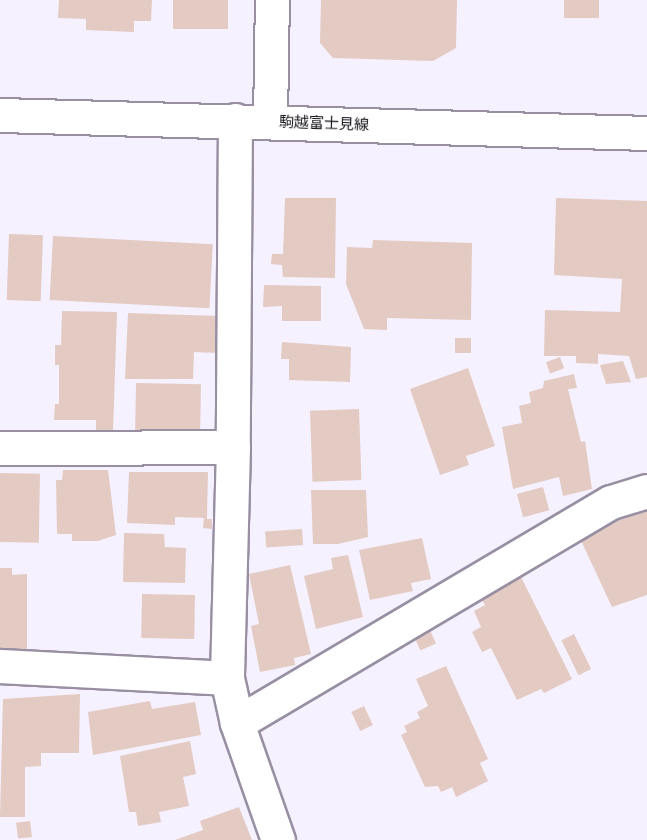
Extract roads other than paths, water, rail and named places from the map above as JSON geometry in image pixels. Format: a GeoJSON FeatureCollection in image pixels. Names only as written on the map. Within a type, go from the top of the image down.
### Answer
{"type":"FeatureCollection","features":[{"type":"Feature","properties":{"kind":"street"},"geometry":{"type":"LineString","coordinates":[[270,121],[272,0]]}},
{"type":"Feature","properties":{"kind":"street","name":"駒越富士見線"},"geometry":{"type":"LineString","coordinates":[[0,115],[647,133]]}},
{"type":"Feature","properties":{"kind":"street"},"geometry":{"type":"LineString","coordinates":[[235,120],[233,447],[227,678],[237,723],[278,840]]}},
{"type":"Feature","properties":{"kind":"street"},"geometry":{"type":"LineString","coordinates":[[0,448],[233,447]]}},
{"type":"Feature","properties":{"kind":"street"},"geometry":{"type":"LineString","coordinates":[[237,723],[611,502],[647,491]]}},
{"type":"Feature","properties":{"kind":"street"},"geometry":{"type":"LineString","coordinates":[[0,666],[227,678]]}}]}
